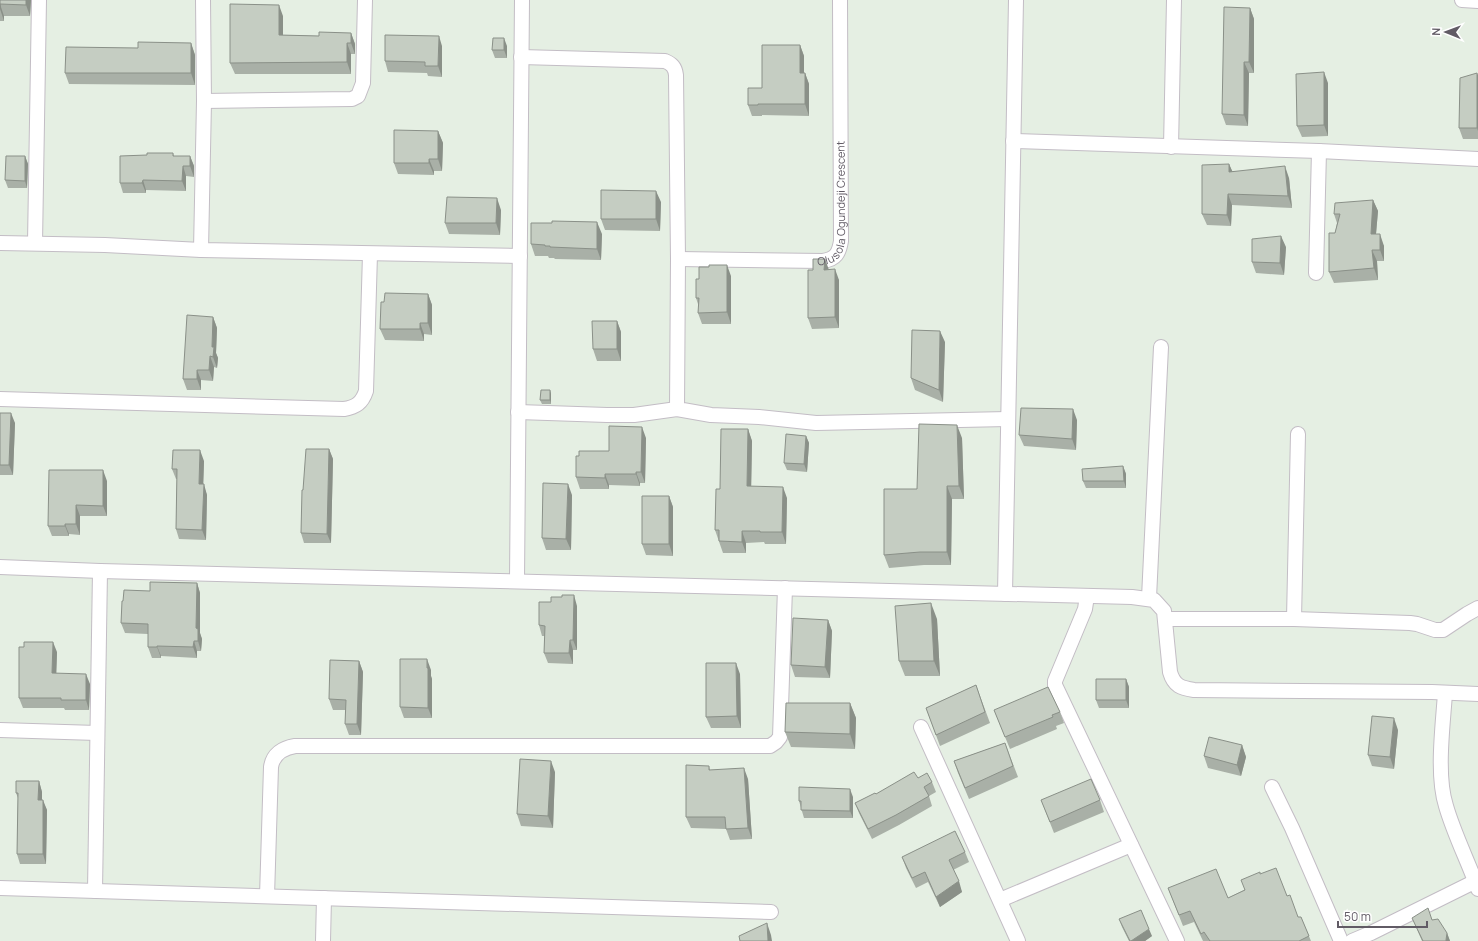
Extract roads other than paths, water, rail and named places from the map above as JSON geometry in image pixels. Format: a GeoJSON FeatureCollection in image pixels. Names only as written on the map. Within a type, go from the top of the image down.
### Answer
{"type":"FeatureCollection","features":[{"type":"Feature","properties":{"kind":"street"},"geometry":{"type":"LineString","coordinates":[[35,243],[39,0]]}},
{"type":"Feature","properties":{"kind":"street"},"geometry":{"type":"LineString","coordinates":[[201,250],[204,101],[203,0]]}},
{"type":"Feature","properties":{"kind":"street"},"geometry":{"type":"LineString","coordinates":[[204,101],[352,98],[358,96],[363,83],[365,0]]}},
{"type":"Feature","properties":{"kind":"street"},"geometry":{"type":"LineString","coordinates":[[517,580],[522,0]]}},
{"type":"Feature","properties":{"kind":"street","name":"Olusola Ogundeji Crescent"},"geometry":{"type":"LineString","coordinates":[[678,259],[823,261],[835,257],[839,252],[841,241],[840,0]]}},
{"type":"Feature","properties":{"kind":"street"},"geometry":{"type":"LineString","coordinates":[[1005,594],[1016,0]]}},
{"type":"Feature","properties":{"kind":"street"},"geometry":{"type":"LineString","coordinates":[[1171,147],[1174,0]]}},
{"type":"Feature","properties":{"kind":"street"},"geometry":{"type":"LineString","coordinates":[[1462,0],[1478,0]]}},
{"type":"Feature","properties":{"kind":"street"},"geometry":{"type":"LineString","coordinates":[[522,57],[665,61],[675,68],[678,259],[677,409]]}},
{"type":"Feature","properties":{"kind":"street"},"geometry":{"type":"LineString","coordinates":[[1013,141],[1319,151],[1478,159]]}},
{"type":"Feature","properties":{"kind":"street"},"geometry":{"type":"LineString","coordinates":[[1316,273],[1319,151]]}},
{"type":"Feature","properties":{"kind":"street"},"geometry":{"type":"LineString","coordinates":[[0,242],[201,250],[520,256]]}},
{"type":"Feature","properties":{"kind":"street"},"geometry":{"type":"LineString","coordinates":[[0,399],[352,407],[357,405],[363,399],[366,391],[370,254]]}},
{"type":"Feature","properties":{"kind":"street"},"geometry":{"type":"LineString","coordinates":[[1149,598],[1161,347]]}},
{"type":"Feature","properties":{"kind":"street"},"geometry":{"type":"LineString","coordinates":[[518,412],[634,415],[677,409],[711,415],[759,417],[816,423],[1008,419]]}},
{"type":"Feature","properties":{"kind":"street"},"geometry":{"type":"LineString","coordinates":[[1294,619],[1298,434]]}},
{"type":"Feature","properties":{"kind":"street"},"geometry":{"type":"LineString","coordinates":[[0,567],[1149,598],[1154,600],[1162,607],[1164,611],[1170,672],[1172,680],[1176,686],[1194,690],[1478,694]]}},
{"type":"Feature","properties":{"kind":"street"},"geometry":{"type":"LineString","coordinates":[[95,891],[100,570]]}},
{"type":"Feature","properties":{"kind":"street"},"geometry":{"type":"LineString","coordinates":[[267,896],[272,763],[275,756],[281,750],[288,747],[456,745],[658,747],[770,746],[780,737],[785,588]]}},
{"type":"Feature","properties":{"kind":"street"},"geometry":{"type":"LineString","coordinates":[[1087,596],[1085,609],[1055,681],[1055,685],[1177,941]]}},
{"type":"Feature","properties":{"kind":"street"},"geometry":{"type":"LineString","coordinates":[[1165,619],[1294,619],[1417,624],[1435,630],[1443,630],[1478,608]]}},
{"type":"Feature","properties":{"kind":"street"},"geometry":{"type":"LineString","coordinates":[[1352,941],[1477,883],[1445,805],[1442,784],[1442,747],[1445,693]]}},
{"type":"Feature","properties":{"kind":"street"},"geometry":{"type":"LineString","coordinates":[[921,727],[1018,941]]}},
{"type":"Feature","properties":{"kind":"street"},"geometry":{"type":"LineString","coordinates":[[0,730],[97,733]]}},
{"type":"Feature","properties":{"kind":"street"},"geometry":{"type":"LineString","coordinates":[[1272,788],[1292,828],[1341,941]]}},
{"type":"Feature","properties":{"kind":"street"},"geometry":{"type":"LineString","coordinates":[[1000,900],[1131,845]]}},
{"type":"Feature","properties":{"kind":"street"},"geometry":{"type":"LineString","coordinates":[[0,888],[771,912]]}},
{"type":"Feature","properties":{"kind":"street"},"geometry":{"type":"LineString","coordinates":[[323,941],[324,898]]}}]}
